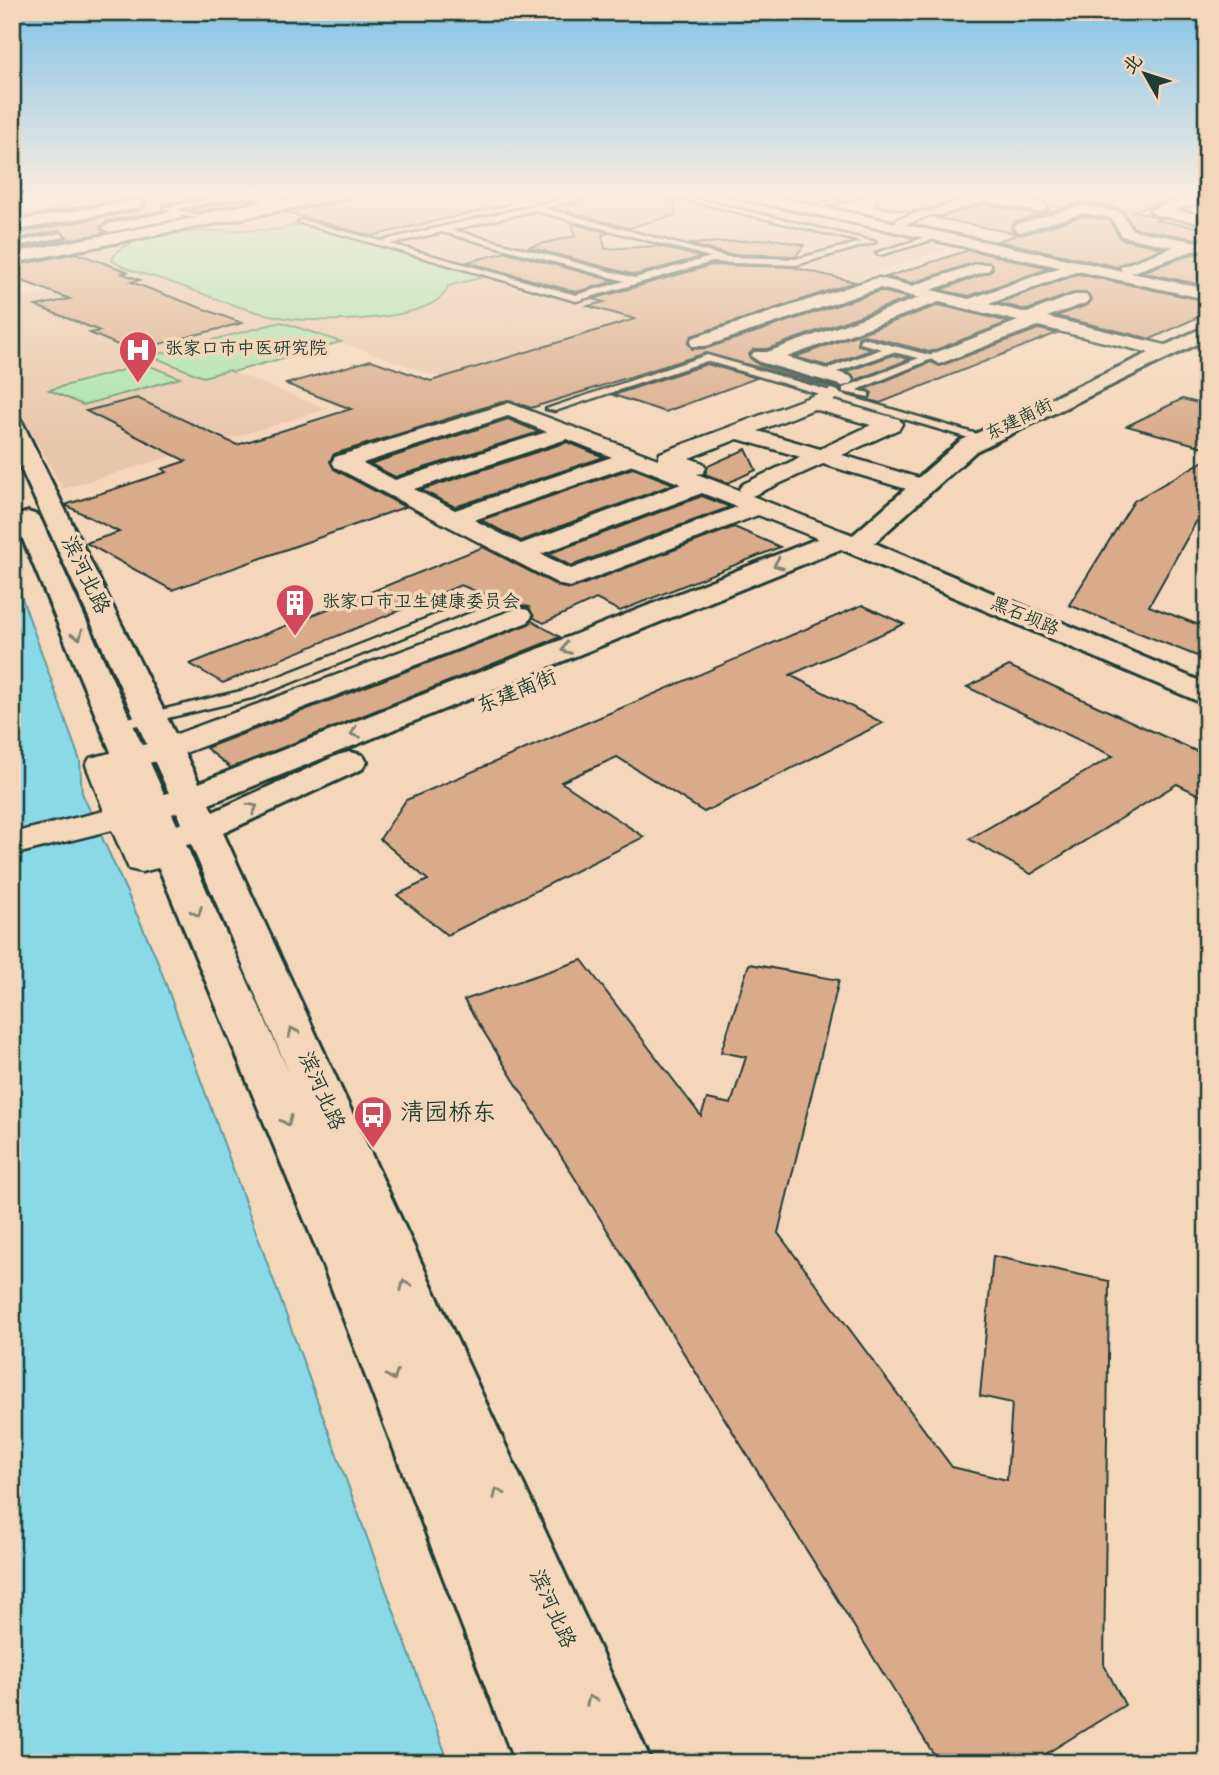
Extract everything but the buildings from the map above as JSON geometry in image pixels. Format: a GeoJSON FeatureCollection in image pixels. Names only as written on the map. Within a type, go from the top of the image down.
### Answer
{"type":"FeatureCollection","features":[{"type":"Feature","properties":{"kind":"main road"},"geometry":{"type":"LineString","coordinates":[[1123,276],[1207,294]]}},
{"type":"Feature","properties":{"kind":"main road"},"geometry":{"type":"LineString","coordinates":[[1162,276],[1207,285]]}},
{"type":"Feature","properties":{"kind":"main road","name":"东建南街"},"geometry":{"type":"LineString","coordinates":[[164,829],[235,817],[362,756],[856,546],[968,446],[1207,332]]}},
{"type":"Feature","properties":{"kind":"main road","name":"滨河北路"},"geometry":{"type":"LineString","coordinates":[[12,424],[164,829],[340,1245],[550,1763]]}},
{"type":"Feature","properties":{"kind":"main road","name":"滨河北路"},"geometry":{"type":"LineString","coordinates":[[12,483],[133,743]]}},
{"type":"Feature","properties":{"kind":"main road","name":"黑石坝路"},"geometry":{"type":"LineString","coordinates":[[856,546],[1207,696]]}},
{"type":"Feature","properties":{"kind":"main road","name":"滨河北路"},"geometry":{"type":"LineString","coordinates":[[164,829],[618,1763]]}},
{"type":"Feature","properties":{"kind":"street"},"geometry":{"type":"LineString","coordinates":[[918,289],[957,276]]}},
{"type":"Feature","properties":{"kind":"street"},"geometry":{"type":"LineString","coordinates":[[975,303],[1051,276]]}},
{"type":"Feature","properties":{"kind":"street"},"geometry":{"type":"LineString","coordinates":[[868,278],[1167,351]]}},
{"type":"Feature","properties":{"kind":"street"},"geometry":{"type":"LineString","coordinates":[[699,342],[879,284],[1106,333]]}},
{"type":"Feature","properties":{"kind":"street"},"geometry":{"type":"LineString","coordinates":[[767,358],[937,297]]}},
{"type":"Feature","properties":{"kind":"street"},"geometry":{"type":"LineString","coordinates":[[939,358],[1080,299]]}},
{"type":"Feature","properties":{"kind":"street"},"geometry":{"type":"LineString","coordinates":[[767,319],[830,336]]}},
{"type":"Feature","properties":{"kind":"street"},"geometry":{"type":"LineString","coordinates":[[587,590],[775,505],[826,454],[891,424],[830,387],[767,358],[733,348]]}},
{"type":"Feature","properties":{"kind":"street"},"geometry":{"type":"LineString","coordinates":[[830,387],[742,429],[668,458],[775,505],[856,546]]}},
{"type":"Feature","properties":{"kind":"street"},"geometry":{"type":"LineString","coordinates":[[509,409],[704,484],[775,505],[570,579],[343,462],[509,409]]}},
{"type":"Feature","properties":{"kind":"street"},"geometry":{"type":"LineString","coordinates":[[742,429],[925,483]]}},
{"type":"Feature","properties":{"kind":"street"},"geometry":{"type":"LineString","coordinates":[[393,488],[568,432]]}},
{"type":"Feature","properties":{"kind":"street"},"geometry":{"type":"LineString","coordinates":[[453,519],[635,457]]}},
{"type":"Feature","properties":{"kind":"street"},"geometry":{"type":"LineString","coordinates":[[519,553],[704,484]]}},
{"type":"Feature","properties":{"kind":"street"},"geometry":{"type":"LineString","coordinates":[[133,743],[518,616]]}},
{"type":"Feature","properties":{"kind":"street"},"geometry":{"type":"LineString","coordinates":[[12,845],[164,829]]}},
{"type":"Feature","properties":{"kind":"lane"},"geometry":{"type":"LineString","coordinates":[[496,276],[576,298],[655,276]]}},
{"type":"Feature","properties":{"kind":"lane"},"geometry":{"type":"LineString","coordinates":[[615,276],[635,281]]}},
{"type":"Feature","properties":{"kind":"lane"},"geometry":{"type":"LineString","coordinates":[[863,341],[929,359],[847,390],[989,436]]}},
{"type":"Feature","properties":{"kind":"lane"},"geometry":{"type":"LineString","coordinates":[[830,387],[891,349]]}},
{"type":"Feature","properties":{"kind":"lane"},"geometry":{"type":"LineString","coordinates":[[551,409],[707,358],[830,387],[989,436]]}},
{"type":"Feature","properties":{"kind":"lane"},"geometry":{"type":"LineString","coordinates":[[133,743],[486,599]]}},
{"type":"Feature","properties":{"kind":"shaded area"},"geometry":{"type":"Polygon","coordinates":[[[132,276],[865,276],[861,277],[875,281],[745,323],[718,326],[500,399],[341,342],[234,372],[327,409],[63,489],[12,396],[12,299],[52,294],[132,276]]]}},
{"type":"Feature","properties":{"kind":"green space"},"geometry":{"type":"Polygon","coordinates":[[[150,276],[488,276],[448,286],[439,298],[423,307],[400,314],[348,320],[301,320],[270,315],[150,276]]]}},
{"type":"Feature","properties":{"kind":"green space"},"geometry":{"type":"Polygon","coordinates":[[[281,322],[341,342],[233,372],[229,370],[203,377],[151,356],[281,322]]]}},
{"type":"Feature","properties":{"kind":"green space"},"geometry":{"type":"Polygon","coordinates":[[[145,364],[180,378],[83,405],[49,390],[145,364]]]}},
{"type":"Feature","properties":{"kind":"water"},"geometry":{"type":"Polygon","coordinates":[[[12,570],[80,761],[82,793],[156,957],[449,1763],[12,1763],[12,570]]]}},
{"type":"Feature","properties":{"kind":"place","name":"张家口市中医研究院"},"geometry":{"type":"Point","coordinates":[138,384]}},
{"type":"Feature","properties":{"kind":"place","name":"张家口市卫生健康委员会"},"geometry":{"type":"Point","coordinates":[295,637]}},
{"type":"Feature","properties":{"kind":"place","name":"清园桥东"},"geometry":{"type":"Point","coordinates":[373,1149]}}]}
